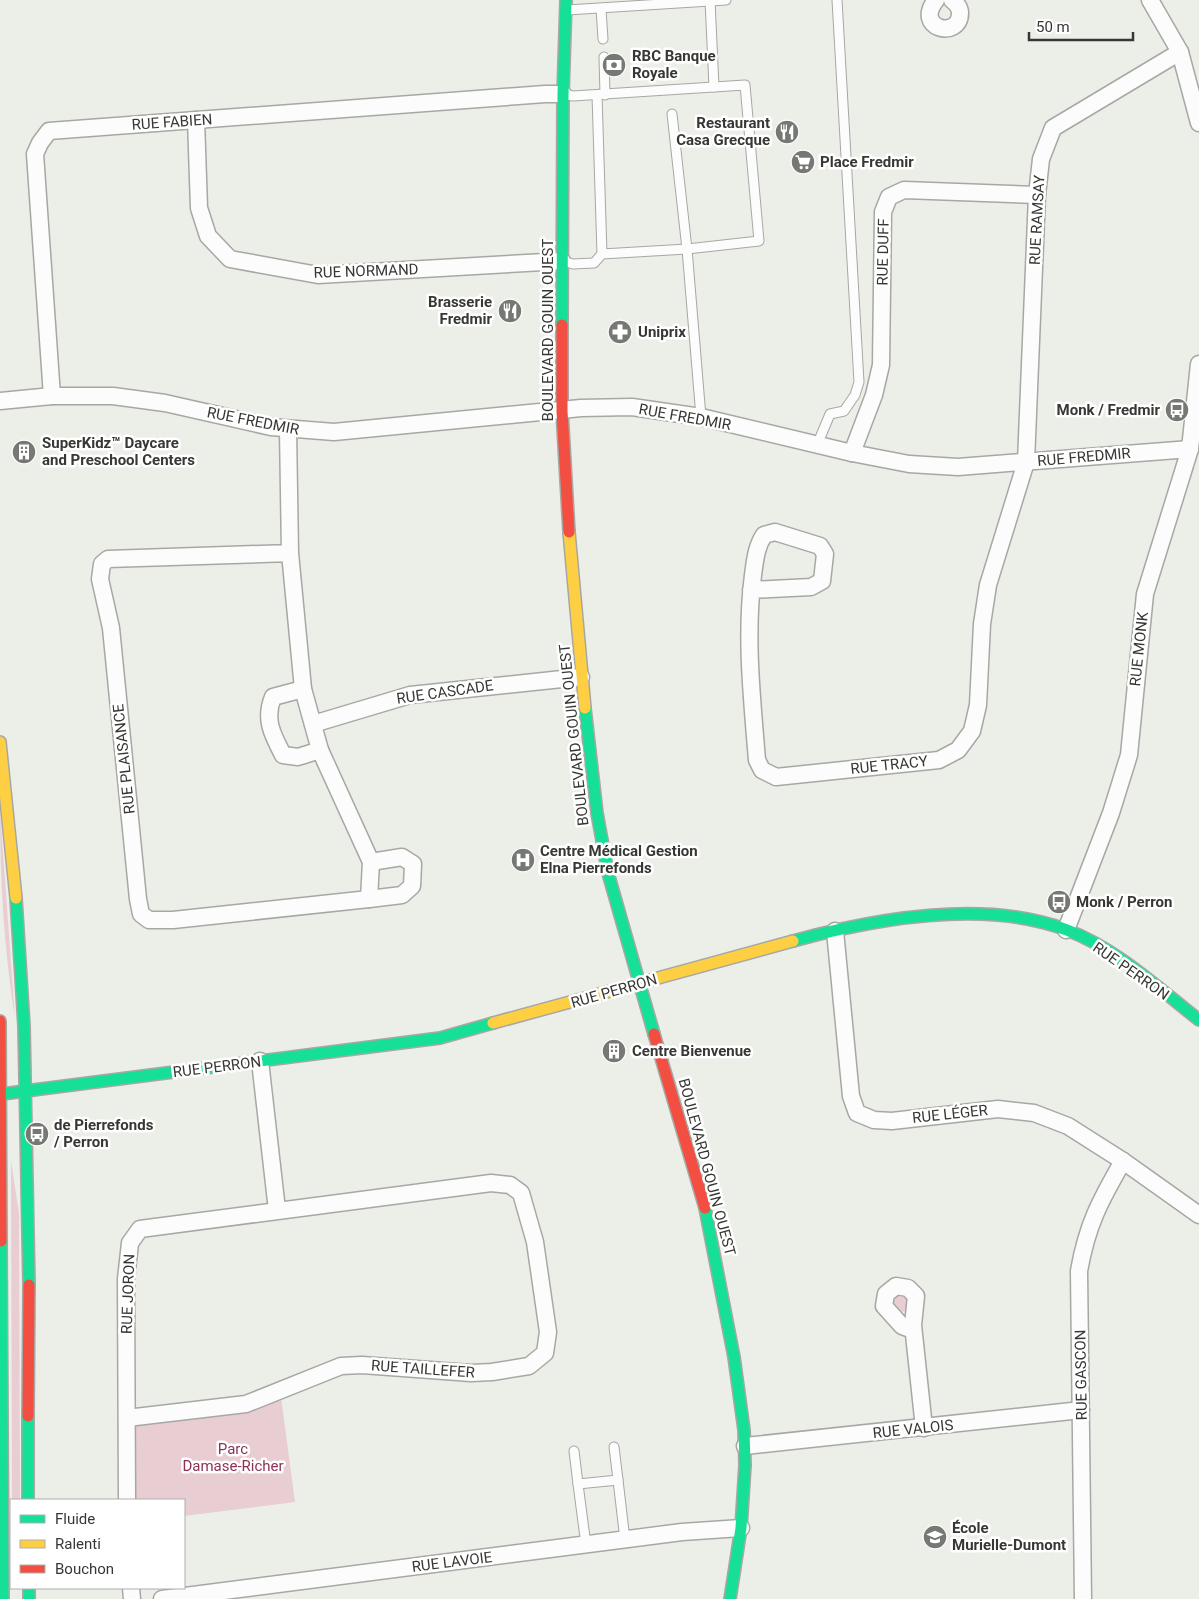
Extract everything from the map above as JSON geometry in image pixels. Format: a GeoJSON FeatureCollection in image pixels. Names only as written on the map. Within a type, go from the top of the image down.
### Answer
{"type":"FeatureCollection","features":[{"type":"Feature","properties":{"kind":"street"},"geometry":{"type":"LineString","coordinates":[[936,0],[930,8],[929,16],[932,23],[939,28],[946,29],[954,26],[959,19],[960,11],[952,0]]}},
{"type":"Feature","properties":{"kind":"street"},"geometry":{"type":"LineString","coordinates":[[1150,0],[1180,52],[1199,123]]}},
{"type":"Feature","properties":{"kind":"street","name":"BOULEVARD GOUIN OUEST"},"geometry":{"type":"LineString","coordinates":[[565,5],[562,411],[567,510],[582,677],[602,846],[638,984],[678,1110],[709,1223],[734,1357],[745,1446],[741,1528],[730,1599]]}},
{"type":"Feature","properties":{"kind":"street","name":"RUE RAMSAY"},"geometry":{"type":"LineString","coordinates":[[1026,462],[1037,195],[1041,159],[1053,128],[1180,52]]}},
{"type":"Feature","properties":{"kind":"street","name":"RUE FABIEN"},"geometry":{"type":"LineString","coordinates":[[52,396],[36,154],[40,143],[49,131],[536,94],[563,94]]}},
{"type":"Feature","properties":{"kind":"street","name":"RUE NORMAND"},"geometry":{"type":"LineString","coordinates":[[196,120],[200,208],[208,236],[230,259],[318,276],[562,261]]}},
{"type":"Feature","properties":{"kind":"street","name":"RUE DUFF"},"geometry":{"type":"LineString","coordinates":[[852,453],[874,395],[880,365],[883,212],[889,197],[904,190],[1037,195]]}},
{"type":"Feature","properties":{"kind":"street","name":"RUE MONK"},"geometry":{"type":"LineString","coordinates":[[1066,930],[1111,812],[1129,755],[1145,594],[1190,449],[1199,364]]}},
{"type":"Feature","properties":{"kind":"street","name":"RUE FREDMIR"},"geometry":{"type":"LineString","coordinates":[[0,401],[52,396],[113,396],[152,400],[258,425],[288,430],[365,430],[621,407],[674,412],[701,417],[852,453],[910,464],[958,467],[1190,449]]}},
{"type":"Feature","properties":{"kind":"street"},"geometry":{"type":"LineString","coordinates":[[288,430],[290,553],[303,690],[320,750],[371,862],[369,899]]}},
{"type":"Feature","properties":{"kind":"street","name":"RUE TRACY"},"geometry":{"type":"LineString","coordinates":[[751,590],[811,588],[822,581],[825,554],[820,546],[775,532],[764,535],[758,544],[751,590],[748,651],[757,760],[762,770],[776,777],[939,760],[958,750],[972,731],[978,705],[982,624],[988,585],[1026,462]]}},
{"type":"Feature","properties":{"kind":"street","name":"RUE PLAISANCE"},"geometry":{"type":"LineString","coordinates":[[290,553],[108,559],[102,564],[100,579],[110,628],[141,914],[149,920],[165,921],[402,895],[412,886],[413,864],[402,857],[371,862]]}},
{"type":"Feature","properties":{"kind":"street","name":"RUE CASCADE"},"geometry":{"type":"LineString","coordinates":[[312,724],[410,695],[582,677]]}},
{"type":"Feature","properties":{"kind":"street"},"geometry":{"type":"LineString","coordinates":[[303,690],[273,697],[268,710],[270,732],[283,755],[298,757],[320,750]]}},
{"type":"Feature","properties":{"kind":"street"},"geometry":{"type":"LineString","coordinates":[[0,742],[20,915],[28,1090],[28,1499]]}},
{"type":"Feature","properties":{"kind":"street","name":"RUE PERRON"},"geometry":{"type":"LineString","coordinates":[[1,1094],[440,1038],[835,931],[883,923],[974,915],[1019,918],[1066,930],[1108,951],[1199,1020]]}},
{"type":"Feature","properties":{"kind":"street","name":"RUE LÉGER"},"geometry":{"type":"LineString","coordinates":[[835,931],[851,1096],[857,1113],[874,1120],[892,1121],[998,1109],[1034,1113],[1068,1126],[1123,1160],[1199,1215]]}},
{"type":"Feature","properties":{"kind":"street"},"geometry":{"type":"LineString","coordinates":[[0,1020],[3,1599]]}},
{"type":"Feature","properties":{"kind":"street"},"geometry":{"type":"LineString","coordinates":[[260,1061],[277,1210]]}},
{"type":"Feature","properties":{"kind":"street","name":"RUE GASCON"},"geometry":{"type":"LineString","coordinates":[[1083,1599],[1079,1271],[1084,1241],[1098,1204],[1123,1160]]}},
{"type":"Feature","properties":{"kind":"street","name":"RUE JORON"},"geometry":{"type":"LineString","coordinates":[[127,1499],[126,1278],[130,1243],[140,1229],[491,1183],[510,1184]]}},
{"type":"Feature","properties":{"kind":"street","name":"RUE TAILLEFER"},"geometry":{"type":"LineString","coordinates":[[127,1418],[246,1404],[341,1366],[362,1365],[471,1373],[529,1366],[546,1353],[548,1332],[535,1242],[521,1193],[510,1184]]}},
{"type":"Feature","properties":{"kind":"street"},"geometry":{"type":"LineString","coordinates":[[913,1330],[924,1428]]}},
{"type":"Feature","properties":{"kind":"street","name":"RUE VALOIS"},"geometry":{"type":"LineString","coordinates":[[745,1446],[1081,1410]]}},
{"type":"Feature","properties":{"kind":"street","name":"RUE LAVOIE"},"geometry":{"type":"LineString","coordinates":[[162,1599],[625,1540],[724,1528],[741,1528]]}},
{"type":"Feature","properties":{"kind":"lane"},"geometry":{"type":"LineString","coordinates":[[710,0],[714,88]]}},
{"type":"Feature","properties":{"kind":"lane"},"geometry":{"type":"LineString","coordinates":[[565,5],[601,9],[726,0]]}},
{"type":"Feature","properties":{"kind":"lane"},"geometry":{"type":"LineString","coordinates":[[817,444],[830,414],[844,411],[855,395],[858,382],[837,0]]}},
{"type":"Feature","properties":{"kind":"lane"},"geometry":{"type":"LineString","coordinates":[[601,9],[603,39]]}},
{"type":"Feature","properties":{"kind":"lane"},"geometry":{"type":"LineString","coordinates":[[562,261],[573,264],[594,263],[602,254],[601,95],[604,57]]}},
{"type":"Feature","properties":{"kind":"lane"},"geometry":{"type":"LineString","coordinates":[[563,94],[573,96],[601,95],[746,85],[759,241],[687,249],[602,254]]}},
{"type":"Feature","properties":{"kind":"lane"},"geometry":{"type":"LineString","coordinates":[[672,114],[687,249],[701,417]]}},
{"type":"Feature","properties":{"kind":"lane"},"geometry":{"type":"LineString","coordinates":[[614,1447],[625,1540]]}},
{"type":"Feature","properties":{"kind":"lane"},"geometry":{"type":"LineString","coordinates":[[574,1451],[586,1545]]}},
{"type":"Feature","properties":{"kind":"lane"},"geometry":{"type":"LineString","coordinates":[[578,1484],[618,1480]]}},
{"type":"Feature","properties":{"kind":"green space"},"geometry":{"type":"Polygon","coordinates":[[[0,811],[15,1018],[3,915],[0,811]]]}},
{"type":"Feature","properties":{"kind":"green space"},"geometry":{"type":"Polygon","coordinates":[[[11,1161],[19,1214],[20,1499],[12,1499],[11,1161]]]}},
{"type":"Feature","properties":{"kind":"green space"},"geometry":{"type":"Polygon","coordinates":[[[900,1294],[907,1301],[905,1311],[902,1312],[893,1303],[895,1297],[900,1294]]]}},
{"type":"Feature","properties":{"kind":"green space","name":"Parc Damase-Richer"},"geometry":{"type":"Polygon","coordinates":[[[280,1390],[295,1502],[185,1516],[185,1499],[127,1499],[127,1418],[280,1390]]]}},
{"type":"Feature","properties":{"kind":"traffic: fast"},"geometry":{"type":"LineString","coordinates":[[562,325],[563,94],[566,0]]}},
{"type":"Feature","properties":{"kind":"traffic: fast"},"geometry":{"type":"LineString","coordinates":[[585,708],[597,813],[608,873],[654,1034]]}},
{"type":"Feature","properties":{"kind":"traffic: fast"},"geometry":{"type":"LineString","coordinates":[[16,898],[24,1026],[29,1285]]}},
{"type":"Feature","properties":{"kind":"traffic: fast"},"geometry":{"type":"LineString","coordinates":[[793,941],[859,926],[930,916],[966,914],[1001,916],[1035,921],[1067,930],[1120,958],[1199,1020]]}},
{"type":"Feature","properties":{"kind":"traffic: fast"},"geometry":{"type":"LineString","coordinates":[[2,1094],[440,1038],[493,1023]]}},
{"type":"Feature","properties":{"kind":"traffic: fast"},"geometry":{"type":"LineString","coordinates":[[705,1208],[734,1357],[744,1430],[745,1465],[741,1528],[730,1599]]}},
{"type":"Feature","properties":{"kind":"traffic: fast"},"geometry":{"type":"LineString","coordinates":[[1,1241],[3,1599]]}},
{"type":"Feature","properties":{"kind":"traffic: fast"},"geometry":{"type":"LineString","coordinates":[[28,1416],[28,1499]]}},
{"type":"Feature","properties":{"kind":"traffic: fast"},"geometry":{"type":"LineString","coordinates":[[29,1589],[29,1599]]}},
{"type":"Feature","properties":{"kind":"traffic: slow"},"geometry":{"type":"LineString","coordinates":[[569,532],[585,708]]}},
{"type":"Feature","properties":{"kind":"traffic: slow"},"geometry":{"type":"LineString","coordinates":[[0,742],[16,898]]}},
{"type":"Feature","properties":{"kind":"traffic: slow"},"geometry":{"type":"LineString","coordinates":[[493,1023],[793,941]]}},
{"type":"Feature","properties":{"kind":"traffic: jam"},"geometry":{"type":"LineString","coordinates":[[562,325],[562,411],[569,532]]}},
{"type":"Feature","properties":{"kind":"traffic: jam"},"geometry":{"type":"LineString","coordinates":[[0,1021],[1,1241]]}},
{"type":"Feature","properties":{"kind":"traffic: jam"},"geometry":{"type":"LineString","coordinates":[[654,1034],[705,1208]]}},
{"type":"Feature","properties":{"kind":"traffic: jam"},"geometry":{"type":"LineString","coordinates":[[28,1416],[29,1285]]}},
{"type":"Feature","properties":{"kind":"place","name":"RBC Banque Royale"},"geometry":{"type":"Point","coordinates":[614,65]}},
{"type":"Feature","properties":{"kind":"place","name":"Restaurant Casa Grecque"},"geometry":{"type":"Point","coordinates":[787,132]}},
{"type":"Feature","properties":{"kind":"place","name":"Place Fredmir"},"geometry":{"type":"Point","coordinates":[803,162]}},
{"type":"Feature","properties":{"kind":"place","name":"Brasserie Fredmir"},"geometry":{"type":"Point","coordinates":[510,311]}},
{"type":"Feature","properties":{"kind":"place","name":"Uniprix"},"geometry":{"type":"Point","coordinates":[620,332]}},
{"type":"Feature","properties":{"kind":"place","name":"Monk / Fredmir"},"geometry":{"type":"Point","coordinates":[1177,410]}},
{"type":"Feature","properties":{"kind":"place","name":"SuperKidz™ Daycare and Preschool Centers"},"geometry":{"type":"Point","coordinates":[24,452]}},
{"type":"Feature","properties":{"kind":"place","name":"Centre Médical Gestion Elna Pierrefonds"},"geometry":{"type":"Point","coordinates":[523,860]}},
{"type":"Feature","properties":{"kind":"place","name":"Monk / Perron"},"geometry":{"type":"Point","coordinates":[1059,902]}},
{"type":"Feature","properties":{"kind":"place","name":"Centre Bienvenue"},"geometry":{"type":"Point","coordinates":[614,1051]}},
{"type":"Feature","properties":{"kind":"place","name":"de Pierrefonds / Perron"},"geometry":{"type":"Point","coordinates":[37,1134]}},
{"type":"Feature","properties":{"kind":"place","name":"École Murielle-Dumont"},"geometry":{"type":"Point","coordinates":[935,1537]}}]}
